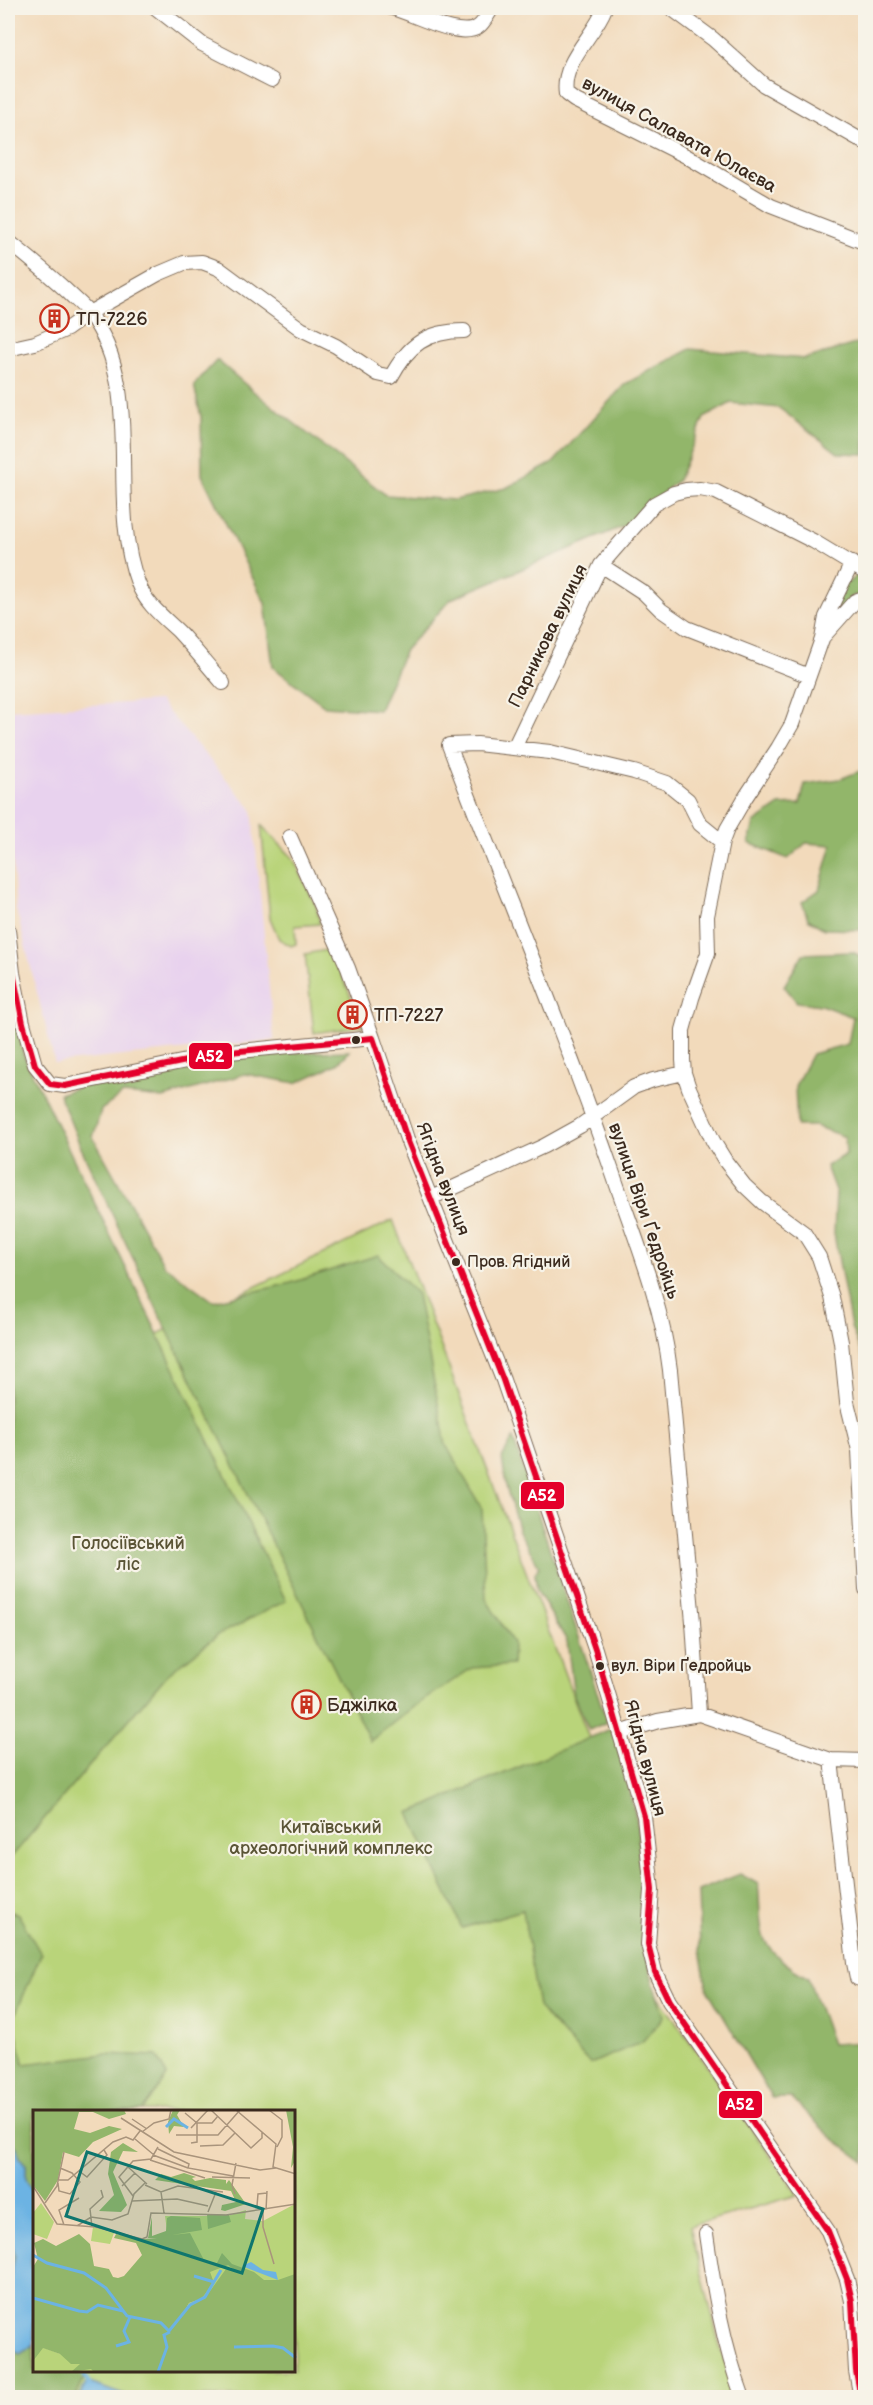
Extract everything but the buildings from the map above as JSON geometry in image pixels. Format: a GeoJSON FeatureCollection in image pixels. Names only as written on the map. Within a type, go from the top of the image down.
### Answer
{"type":"FeatureCollection","features":[{"type":"Feature","properties":{"kind":"street"},"geometry":{"type":"LineString","coordinates":[[156,8],[202,44],[272,80]]}},
{"type":"Feature","properties":{"kind":"street"},"geometry":{"type":"LineString","coordinates":[[392,8],[446,28],[464,30],[476,29],[492,8]]}},
{"type":"Feature","properties":{"kind":"street","name":"вулиця Салавата Юлаєва"},"geometry":{"type":"LineString","coordinates":[[605,8],[596,29],[569,66],[564,82],[566,94],[686,156],[771,206],[866,243]]}},
{"type":"Feature","properties":{"kind":"street"},"geometry":{"type":"LineString","coordinates":[[671,8],[713,39],[764,85],[866,143]]}},
{"type":"Feature","properties":{"kind":"street"},"geometry":{"type":"LineString","coordinates":[[8,241],[46,272],[89,313],[104,340],[116,371],[122,415],[124,508],[131,564],[138,586],[155,611],[178,631],[223,683]]}},
{"type":"Feature","properties":{"kind":"street"},"geometry":{"type":"LineString","coordinates":[[8,349],[35,343],[67,329],[89,313],[167,270],[184,263],[202,262],[218,268],[302,329],[336,346],[378,374],[391,377],[400,361],[416,344],[429,336],[450,331],[464,331]]}},
{"type":"Feature","properties":{"kind":"street","name":"Парникова вулиця"},"geometry":{"type":"LineString","coordinates":[[514,748],[602,566],[654,504],[674,492],[700,489],[716,492],[852,563],[866,573]]}},
{"type":"Feature","properties":{"kind":"street"},"geometry":{"type":"LineString","coordinates":[[852,563],[826,617],[822,639],[792,724],[741,806],[722,842],[707,916],[708,953],[683,1030],[684,1073],[714,1141],[726,1162],[750,1191],[804,1233],[819,1257],[832,1297],[841,1342],[847,1402],[859,1450],[866,1589]]}},
{"type":"Feature","properties":{"kind":"street"},"geometry":{"type":"LineString","coordinates":[[602,566],[687,627],[810,676]]}},
{"type":"Feature","properties":{"kind":"street"},"geometry":{"type":"LineString","coordinates":[[822,639],[855,601],[866,597]]}},
{"type":"Feature","properties":{"kind":"street","name":"вулиця Віри Ґедройць"},"geometry":{"type":"LineString","coordinates":[[514,748],[449,744],[593,1116],[658,1305],[666,1341],[693,1622],[699,1714]]}},
{"type":"Feature","properties":{"kind":"street"},"geometry":{"type":"LineString","coordinates":[[514,748],[550,752],[667,783],[688,800],[700,824],[722,842]]}},
{"type":"Feature","properties":{"kind":"street","name":"Ягідна вулиця"},"geometry":{"type":"LineString","coordinates":[[290,837],[344,959],[407,1139],[507,1391],[592,1638],[644,1816],[652,1890],[648,1944],[655,1972],[669,2001],[828,2231],[847,2279],[852,2301],[856,2371],[862,2391]]}},
{"type":"Feature","properties":{"kind":"street"},"geometry":{"type":"LineString","coordinates":[[8,930],[13,973],[23,1023],[35,1065],[50,1084],[65,1086],[230,1052],[373,1038]]}},
{"type":"Feature","properties":{"kind":"street"},"geometry":{"type":"LineString","coordinates":[[431,1198],[544,1146],[634,1087],[684,1073]]}},
{"type":"Feature","properties":{"kind":"street"},"geometry":{"type":"LineString","coordinates":[[620,1733],[658,1721],[699,1714],[831,1760],[866,1761]]}},
{"type":"Feature","properties":{"kind":"street"},"geometry":{"type":"LineString","coordinates":[[831,1760],[854,1964],[857,1978],[866,1981]]}},
{"type":"Feature","properties":{"kind":"street"},"geometry":{"type":"LineString","coordinates":[[706,2234],[716,2302],[732,2368],[743,2397]]}},
{"type":"Feature","properties":{"kind":"shaded area"},"geometry":{"type":"Polygon","coordinates":[[[159,701],[252,809],[274,1040],[55,1063],[16,909],[8,783],[8,710],[159,701]]]}},
{"type":"Feature","properties":{"kind":"green space"},"geometry":{"type":"Polygon","coordinates":[[[865,341],[865,454],[838,453],[779,408],[731,403],[704,418],[678,480],[624,526],[451,599],[405,650],[379,710],[325,706],[273,667],[265,603],[202,475],[201,417],[194,385],[217,360],[386,495],[455,500],[506,488],[553,463],[625,384],[690,349],[805,359],[865,341]]]}},
{"type":"Feature","properties":{"kind":"green space"},"geometry":{"type":"Polygon","coordinates":[[[860,573],[865,577],[865,593],[853,596],[827,620],[844,586],[860,573]]]}},
{"type":"Feature","properties":{"kind":"green space"},"geometry":{"type":"Polygon","coordinates":[[[865,769],[865,930],[824,929],[808,919],[802,902],[819,890],[832,845],[806,843],[788,859],[749,843],[754,823],[780,805],[800,804],[805,784],[840,779],[865,769]]]}},
{"type":"Feature","properties":{"kind":"green space"},"geometry":{"type":"Polygon","coordinates":[[[261,825],[293,858],[316,906],[320,924],[295,926],[296,944],[291,946],[279,939],[270,918],[261,825]]]}},
{"type":"Feature","properties":{"kind":"green space"},"geometry":{"type":"Polygon","coordinates":[[[331,949],[363,1026],[314,1033],[305,954],[331,949]]]}},
{"type":"Feature","properties":{"kind":"green space"},"geometry":{"type":"Polygon","coordinates":[[[853,952],[866,960],[865,1363],[851,1327],[834,1234],[836,1193],[826,1166],[846,1154],[845,1137],[815,1126],[797,1126],[795,1086],[812,1054],[848,1044],[853,1017],[821,1005],[797,1002],[784,986],[803,954],[853,952]]]}},
{"type":"Feature","properties":{"kind":"green space","name":"Голосіївський ліс"},"geometry":{"type":"Polygon","coordinates":[[[8,969],[23,1054],[286,1601],[218,1635],[167,1675],[8,1861],[8,969]]]}},
{"type":"Feature","properties":{"kind":"green space"},"geometry":{"type":"Polygon","coordinates":[[[350,1051],[337,1064],[296,1083],[245,1074],[163,1098],[123,1094],[101,1110],[93,1137],[164,1265],[213,1301],[291,1283],[378,1255],[417,1294],[446,1445],[482,1509],[486,1599],[513,1643],[512,1665],[472,1668],[412,1708],[370,1741],[162,1320],[82,1150],[59,1094],[87,1084],[212,1061],[277,1053],[350,1051]]]}},
{"type":"Feature","properties":{"kind":"green space","name":"Китаївський археологічний комплекс"},"geometry":{"type":"Polygon","coordinates":[[[393,1220],[640,1873],[652,1988],[798,2195],[690,2226],[721,2351],[738,2397],[8,2397],[8,1831],[137,1344],[393,1220]]]}},
{"type":"Feature","properties":{"kind":"green space"},"geometry":{"type":"Polygon","coordinates":[[[513,1438],[607,1722],[589,1730],[574,1696],[567,1641],[537,1591],[535,1574],[539,1566],[519,1531],[506,1486],[502,1458],[513,1438]]]}},
{"type":"Feature","properties":{"kind":"green space"},"geometry":{"type":"Polygon","coordinates":[[[613,1728],[637,1821],[644,1944],[664,2016],[642,2042],[590,2064],[538,2007],[523,1910],[462,1928],[409,1813],[613,1728]]]}},
{"type":"Feature","properties":{"kind":"green space"},"geometry":{"type":"Polygon","coordinates":[[[740,1874],[758,1884],[763,1936],[776,1955],[808,1978],[832,2044],[865,2042],[865,2162],[830,2136],[791,2098],[772,2098],[707,1989],[700,1950],[698,1891],[740,1874]]]}},
{"type":"Feature","properties":{"kind":"green space"},"geometry":{"type":"Polygon","coordinates":[[[8,1911],[18,1914],[41,1954],[13,2020],[24,2064],[105,2054],[157,2056],[167,2076],[143,2110],[33,2110],[33,2192],[26,2179],[26,2165],[20,2158],[17,2148],[8,2138],[8,1911]]]}},
{"type":"Feature","properties":{"kind":"green space"},"geometry":{"type":"Polygon","coordinates":[[[8,2230],[15,2255],[8,2288],[8,2230]]]}},
{"type":"Feature","properties":{"kind":"green space"},"geometry":{"type":"Polygon","coordinates":[[[33,2346],[33,2372],[85,2372],[76,2397],[8,2397],[8,2348],[20,2354],[33,2346]]]}},
{"type":"Feature","properties":{"kind":"water"},"geometry":{"type":"Polygon","coordinates":[[[8,2138],[17,2148],[20,2158],[26,2165],[26,2179],[33,2192],[31,2262],[33,2346],[20,2354],[8,2348],[8,2288],[15,2255],[8,2230],[8,2138]]]}},
{"type":"Feature","properties":{"kind":"water"},"geometry":{"type":"Polygon","coordinates":[[[87,2382],[129,2397],[79,2397],[87,2382]]]}},
{"type":"Feature","properties":{"kind":"waterway"},"geometry":{"type":"LineString","coordinates":[[83,2372],[90,2386]]}},
{"type":"Feature","properties":{"kind":"transit line","name":"А52"},"geometry":{"type":"LineString","coordinates":[[8,930],[13,973],[23,1023],[35,1065],[50,1084],[65,1086],[230,1052],[373,1038],[407,1139],[503,1380],[595,1649],[644,1816],[652,1890],[648,1944],[655,1972],[669,2001],[828,2231],[847,2279],[852,2301],[856,2371],[861,2398]]}},
{"type":"Feature","properties":{"kind":"place","name":"ТП-7226"},"geometry":{"type":"Point","coordinates":[55,319]}},
{"type":"Feature","properties":{"kind":"place","name":"ТП-7227"},"geometry":{"type":"Point","coordinates":[353,1015]}},
{"type":"Feature","properties":{"kind":"place","name":"Пров. Ягідний"},"geometry":{"type":"Point","coordinates":[456,1262]}},
{"type":"Feature","properties":{"kind":"place","name":"вул. Віри Ґедройць"},"geometry":{"type":"Point","coordinates":[600,1666]}},
{"type":"Feature","properties":{"kind":"place","name":"Бджілка"},"geometry":{"type":"Point","coordinates":[306,1705]}}]}
